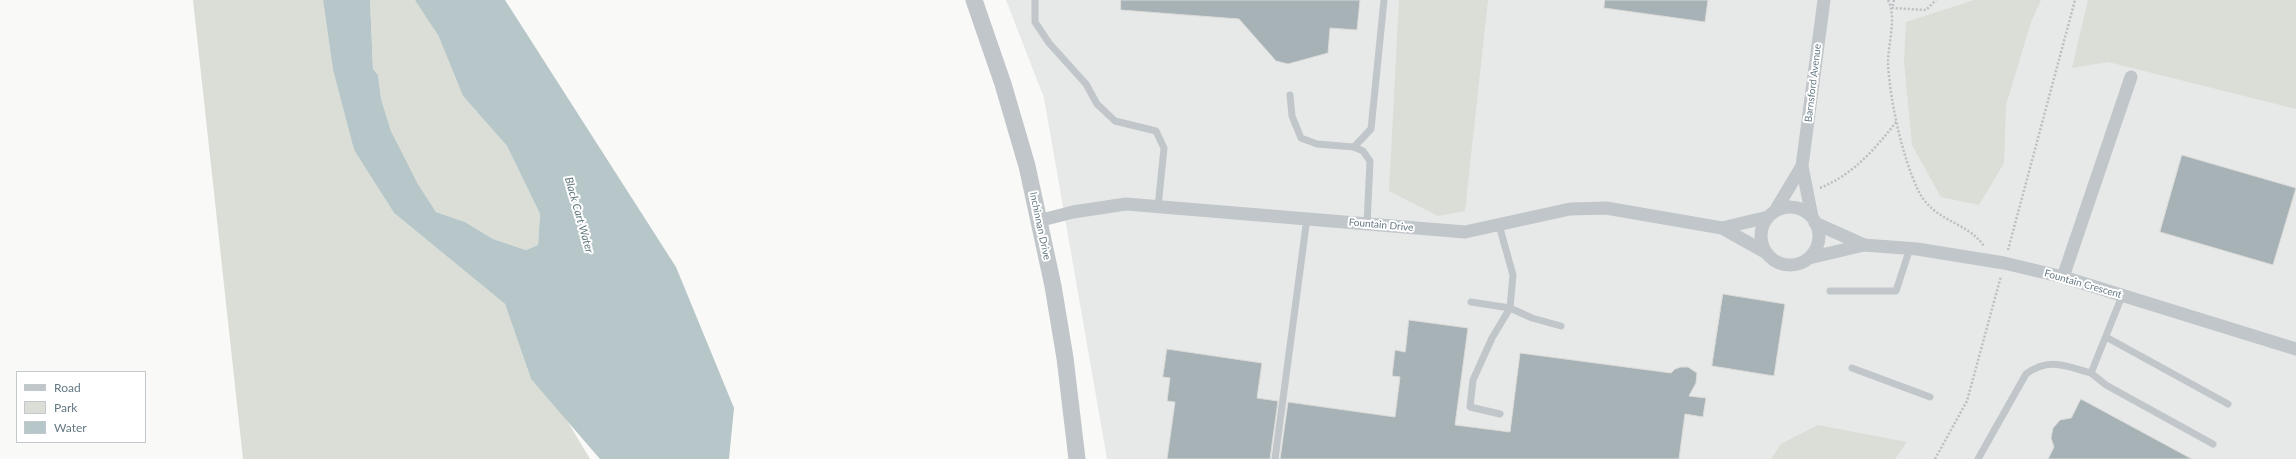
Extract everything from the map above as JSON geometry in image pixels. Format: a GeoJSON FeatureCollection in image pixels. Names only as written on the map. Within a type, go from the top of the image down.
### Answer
{"type":"FeatureCollection","features":[{"type":"Feature","properties":{"kind":"street","name":"Inchinnan Drive"},"geometry":{"type":"LineString","coordinates":[[974,0],[1003,84],[1027,166],[1053,286],[1065,358],[1077,459]]}},
{"type":"Feature","properties":{"kind":"street","name":"Barnsford Avenue"},"geometry":{"type":"LineString","coordinates":[[1814,220],[1802,166],[1824,0]]}},
{"type":"Feature","properties":{"kind":"street"},"geometry":{"type":"LineString","coordinates":[[2063,277],[2131,77]]}},
{"type":"Feature","properties":{"kind":"street","name":"Barnsford Avenue"},"geometry":{"type":"LineString","coordinates":[[1772,214],[1802,166]]}},
{"type":"Feature","properties":{"kind":"street","name":"Fountain Drive"},"geometry":{"type":"LineString","coordinates":[[1038,221],[1073,212],[1126,204],[1465,232],[1570,209],[1606,208],[1722,228],[1765,252]]}},
{"type":"Feature","properties":{"kind":"street"},"geometry":{"type":"LineString","coordinates":[[1790,207],[1798,208],[1814,220],[1818,241],[1815,250],[1809,258],[1801,263],[1791,266],[1781,264],[1772,259],[1765,252],[1761,243],[1761,234],[1772,214],[1790,207]]}},
{"type":"Feature","properties":{"kind":"street","name":"Fountain Drive"},"geometry":{"type":"LineString","coordinates":[[1722,228],[1772,214]]}},
{"type":"Feature","properties":{"kind":"street","name":"Fountain Crescent"},"geometry":{"type":"LineString","coordinates":[[1814,220],[1864,245]]}},
{"type":"Feature","properties":{"kind":"street","name":"Fountain Crescent"},"geometry":{"type":"LineString","coordinates":[[1809,258],[1864,245],[1910,248],[2004,263],[2063,277],[2296,349]]}},
{"type":"Feature","properties":{"kind":"lane"},"geometry":{"type":"LineString","coordinates":[[1035,0],[1035,22],[1049,43],[1086,84],[1097,104],[1115,120],[1156,131],[1164,148],[1158,207]]}},
{"type":"Feature","properties":{"kind":"lane"},"geometry":{"type":"LineString","coordinates":[[1354,148],[1371,129],[1384,0]]}},
{"type":"Feature","properties":{"kind":"lane"},"geometry":{"type":"LineString","coordinates":[[1290,95],[1292,116],[1301,138],[1317,144],[1354,148],[1363,151],[1370,161],[1367,224]]}},
{"type":"Feature","properties":{"kind":"lane"},"geometry":{"type":"LineString","coordinates":[[1275,459],[1307,218]]}},
{"type":"Feature","properties":{"kind":"lane"},"geometry":{"type":"LineString","coordinates":[[1499,225],[1513,275],[1510,308],[1492,338],[1473,380],[1470,407],[1500,414]]}},
{"type":"Feature","properties":{"kind":"lane"},"geometry":{"type":"LineString","coordinates":[[1830,291],[1896,291],[1910,248]]}},
{"type":"Feature","properties":{"kind":"lane"},"geometry":{"type":"LineString","coordinates":[[2091,372],[2122,296]]}},
{"type":"Feature","properties":{"kind":"lane"},"geometry":{"type":"LineString","coordinates":[[1471,302],[1510,308],[1532,318],[1561,326]]}},
{"type":"Feature","properties":{"kind":"lane"},"geometry":{"type":"LineString","coordinates":[[2106,337],[2228,404]]}},
{"type":"Feature","properties":{"kind":"lane"},"geometry":{"type":"LineString","coordinates":[[1978,459],[2026,374],[2037,365],[2056,363],[2091,372],[2106,385],[2213,444]]}},
{"type":"Feature","properties":{"kind":"lane"},"geometry":{"type":"LineString","coordinates":[[1852,368],[1930,398]]}},
{"type":"Feature","properties":{"kind":"path"},"geometry":{"type":"LineString","coordinates":[[1888,0],[1892,8]]}},
{"type":"Feature","properties":{"kind":"path"},"geometry":{"type":"LineString","coordinates":[[1894,0],[1892,8],[1888,61],[1890,86],[1905,157],[1918,191],[1941,217],[1977,236],[1985,247],[1985,260]]}},
{"type":"Feature","properties":{"kind":"path"},"geometry":{"type":"LineString","coordinates":[[1892,8],[1926,10],[1936,0]]}},
{"type":"Feature","properties":{"kind":"path"},"geometry":{"type":"LineString","coordinates":[[1935,459],[1967,401],[2075,0]]}},
{"type":"Feature","properties":{"kind":"path"},"geometry":{"type":"LineString","coordinates":[[1806,189],[1817,189],[1848,173],[1865,160],[1897,120]]}},
{"type":"Feature","properties":{"kind":"shaded area"},"geometry":{"type":"Polygon","coordinates":[[[1006,0],[2296,0],[2296,459],[1107,459],[1044,98],[1006,0]]]}},
{"type":"Feature","properties":{"kind":"green space"},"geometry":{"type":"Polygon","coordinates":[[[193,0],[323,0],[333,70],[354,150],[394,213],[505,304],[531,379],[565,417],[590,459],[243,459],[193,0]]]}},
{"type":"Feature","properties":{"kind":"green space"},"geometry":{"type":"Polygon","coordinates":[[[370,0],[415,0],[418,2],[438,35],[463,96],[507,146],[540,214],[538,245],[526,250],[493,239],[465,222],[436,212],[418,184],[391,131],[381,99],[378,75],[373,69],[370,0]]]}},
{"type":"Feature","properties":{"kind":"green space"},"geometry":{"type":"Polygon","coordinates":[[[1399,0],[1488,0],[1465,211],[1438,216],[1389,191],[1399,0]]]}},
{"type":"Feature","properties":{"kind":"green space"},"geometry":{"type":"Polygon","coordinates":[[[1974,0],[2041,0],[2031,22],[2006,105],[2004,163],[1979,205],[1941,197],[1912,145],[1904,62],[1906,22],[1974,0]]]}},
{"type":"Feature","properties":{"kind":"green space"},"geometry":{"type":"Polygon","coordinates":[[[2088,0],[2296,0],[2296,109],[2108,62],[2072,68],[2088,0]]]}},
{"type":"Feature","properties":{"kind":"green space"},"geometry":{"type":"Polygon","coordinates":[[[1818,425],[1907,442],[1895,459],[1771,459],[1781,444],[1818,425]]]}},
{"type":"Feature","properties":{"kind":"water","name":"Black Cart Water"},"geometry":{"type":"Polygon","coordinates":[[[323,0],[370,0],[373,69],[378,75],[381,99],[391,131],[418,184],[436,212],[465,222],[493,239],[526,250],[538,245],[540,214],[507,146],[463,96],[438,35],[415,0],[505,0],[676,267],[734,408],[729,459],[600,459],[531,379],[505,304],[394,213],[354,150],[333,70],[323,0]]]}},
{"type":"Feature","properties":{"kind":"building"},"geometry":{"type":"Polygon","coordinates":[[[1121,0],[1360,0],[1357,30],[1330,28],[1328,53],[1288,64],[1276,61],[1239,19],[1121,10],[1121,0]]]}},
{"type":"Feature","properties":{"kind":"building"},"geometry":{"type":"Polygon","coordinates":[[[1605,0],[1708,0],[1705,22],[1604,8],[1605,0]]]}},
{"type":"Feature","properties":{"kind":"building"},"geometry":{"type":"Polygon","coordinates":[[[2182,155],[2296,188],[2273,265],[2160,232],[2182,155]]]}},
{"type":"Feature","properties":{"kind":"building"},"geometry":{"type":"Polygon","coordinates":[[[1723,294],[1785,304],[1774,376],[1712,366],[1723,294]]]}},
{"type":"Feature","properties":{"kind":"building"},"geometry":{"type":"Polygon","coordinates":[[[1409,320],[1468,328],[1455,425],[1510,432],[1520,353],[1671,373],[1675,369],[1688,367],[1697,373],[1696,383],[1689,396],[1706,398],[1703,417],[1685,414],[1679,459],[1280,459],[1288,402],[1395,417],[1400,377],[1392,376],[1395,350],[1405,352],[1409,320]]]}},
{"type":"Feature","properties":{"kind":"building"},"geometry":{"type":"Polygon","coordinates":[[[1167,349],[1262,363],[1257,398],[1278,401],[1270,459],[1167,459],[1175,402],[1167,401],[1170,378],[1163,377],[1167,349]]]}},
{"type":"Feature","properties":{"kind":"building"},"geometry":{"type":"Polygon","coordinates":[[[2081,399],[2192,459],[2048,459],[2054,447],[2051,438],[2053,428],[2060,420],[2071,418],[2081,399]]]}}]}
